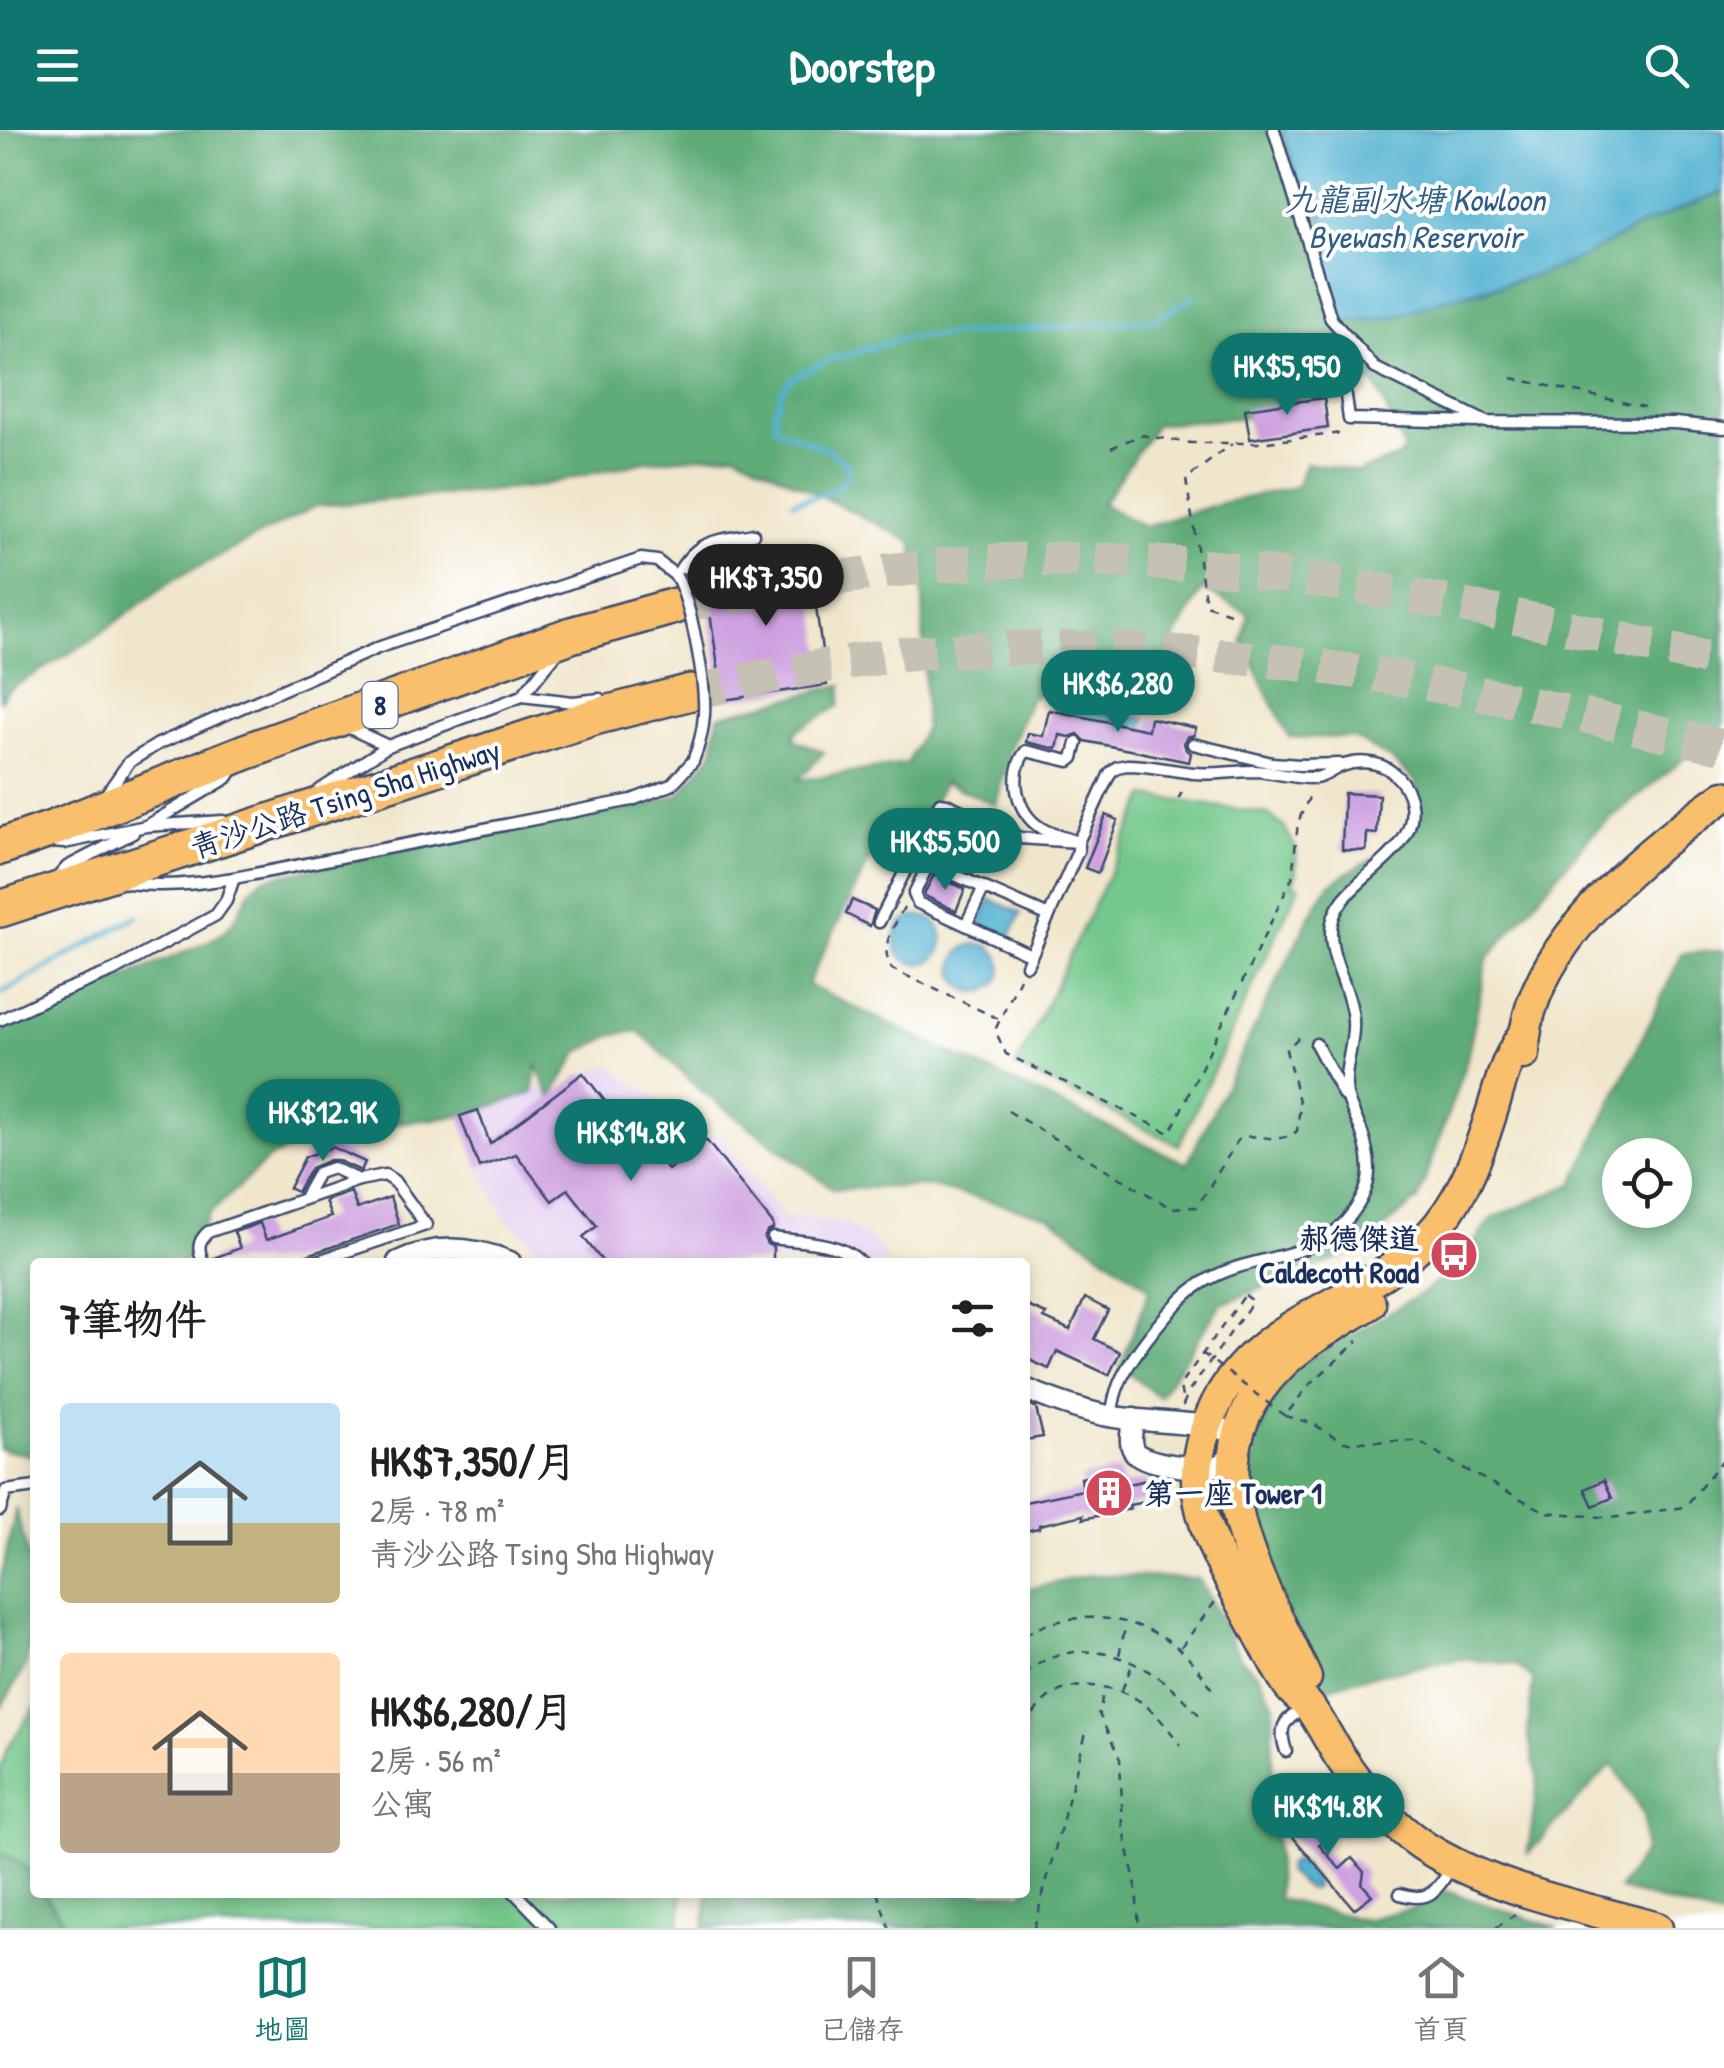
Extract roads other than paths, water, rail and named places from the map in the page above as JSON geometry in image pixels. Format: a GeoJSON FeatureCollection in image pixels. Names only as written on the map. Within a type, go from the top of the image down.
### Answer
{"type":"FeatureCollection","features":[{"type":"Feature","properties":{"kind":"highway","name":"8"},"geometry":{"type":"LineString","coordinates":[[23,835],[571,635],[675,591]]}},
{"type":"Feature","properties":{"kind":"highway","name":"青沙公路 Tsing Sha Highway"},"geometry":{"type":"LineString","coordinates":[[0,909],[594,718],[691,692]]}},
{"type":"Feature","properties":{"kind":"main road"},"geometry":{"type":"LineString","coordinates":[[1308,1706],[1306,1680],[1263,1589],[1242,1531],[1233,1484],[1237,1441],[1244,1418],[1258,1391],[1284,1362],[1407,1280],[1462,1226],[1482,1190],[1499,1145],[1524,1060],[1524,1035],[1550,967],[1586,915],[1626,874],[1724,796]]}},
{"type":"Feature","properties":{"kind":"main road"},"geometry":{"type":"LineString","coordinates":[[1524,1035],[1508,1056],[1460,1194],[1430,1236],[1392,1268],[1259,1349],[1225,1388],[1206,1426],[1197,1466],[1198,1494],[1220,1560],[1288,1687],[1308,1706],[1342,1760],[1409,1836],[1454,1863],[1502,1883],[1657,1928]]}},
{"type":"Feature","properties":{"kind":"street"},"geometry":{"type":"LineString","coordinates":[[406,1258],[439,1241],[497,1258]]}},
{"type":"Feature","properties":{"kind":"street"},"geometry":{"type":"LineString","coordinates":[[1030,1391],[1111,1416],[1206,1426],[1237,1441],[1222,1464],[1213,1467],[1153,1462],[1132,1450],[1134,1419]]}},
{"type":"Feature","properties":{"kind":"lane"},"geometry":{"type":"LineString","coordinates":[[1274,130],[1331,319],[1375,368],[1486,422]]}},
{"type":"Feature","properties":{"kind":"lane"},"geometry":{"type":"LineString","coordinates":[[1346,396],[1349,419],[1675,423],[1724,428]]}},
{"type":"Feature","properties":{"kind":"lane"},"geometry":{"type":"LineString","coordinates":[[675,591],[687,556],[699,546],[753,534]]}},
{"type":"Feature","properties":{"kind":"lane"},"geometry":{"type":"LineString","coordinates":[[92,812],[130,762],[158,744],[380,647],[641,559],[657,561],[675,591]]}},
{"type":"Feature","properties":{"kind":"lane"},"geometry":{"type":"LineString","coordinates":[[95,878],[146,886],[234,878],[632,800],[671,785],[693,761],[701,740],[704,694],[685,592],[675,591]]}},
{"type":"Feature","properties":{"kind":"lane"},"geometry":{"type":"LineString","coordinates":[[522,696],[571,635]]}},
{"type":"Feature","properties":{"kind":"lane"},"geometry":{"type":"LineString","coordinates":[[23,835],[64,843],[146,826],[243,820],[270,823],[388,746],[522,696],[573,702],[691,692]]}},
{"type":"Feature","properties":{"kind":"lane"},"geometry":{"type":"LineString","coordinates":[[334,721],[388,746]]}},
{"type":"Feature","properties":{"kind":"lane"},"geometry":{"type":"LineString","coordinates":[[1077,743],[1069,761],[1026,752],[1016,773],[1018,801],[1035,824],[1078,842]]}},
{"type":"Feature","properties":{"kind":"lane"},"geometry":{"type":"LineString","coordinates":[[1193,744],[1300,765],[1372,763],[1387,769],[1409,796],[1412,822],[1406,836],[1346,896],[1330,931],[1352,1004],[1354,1041],[1346,1077],[1350,1107]]}},
{"type":"Feature","properties":{"kind":"lane"},"geometry":{"type":"LineString","coordinates":[[40,896],[67,867],[227,778],[245,752]]}},
{"type":"Feature","properties":{"kind":"lane"},"geometry":{"type":"LineString","coordinates":[[1049,916],[934,866],[926,869],[914,894],[918,903],[1029,960],[1049,916],[1078,851],[1078,842],[1106,780],[1117,767],[1135,765],[1204,774],[1255,771],[1318,778],[1345,764]]}},
{"type":"Feature","properties":{"kind":"lane"},"geometry":{"type":"LineString","coordinates":[[879,922],[940,803],[1020,838],[1078,842]]}},
{"type":"Feature","properties":{"kind":"lane"},"geometry":{"type":"LineString","coordinates":[[0,1020],[112,971],[216,914],[226,902],[234,878]]}},
{"type":"Feature","properties":{"kind":"lane"},"geometry":{"type":"LineString","coordinates":[[966,926],[984,887]]}},
{"type":"Feature","properties":{"kind":"lane"},"geometry":{"type":"LineString","coordinates":[[1111,1416],[1126,1372],[1150,1336],[1186,1295],[1209,1279],[1236,1268],[1327,1240],[1348,1219],[1364,1193],[1371,1175],[1361,1131],[1316,1044]]}},
{"type":"Feature","properties":{"kind":"lane"},"geometry":{"type":"LineString","coordinates":[[305,1197],[318,1174],[333,1168],[359,1180]]}},
{"type":"Feature","properties":{"kind":"lane"},"geometry":{"type":"LineString","coordinates":[[201,1258],[200,1239],[208,1232],[305,1197],[385,1175],[394,1181],[439,1241]]}},
{"type":"Feature","properties":{"kind":"lane"},"geometry":{"type":"LineString","coordinates":[[327,1258],[426,1225]]}},
{"type":"Feature","properties":{"kind":"lane"},"geometry":{"type":"LineString","coordinates":[[773,1238],[834,1248],[854,1258]]}},
{"type":"Feature","properties":{"kind":"lane"},"geometry":{"type":"LineString","coordinates":[[0,1510],[3,1488],[30,1486]]}},
{"type":"Feature","properties":{"kind":"lane"},"geometry":{"type":"LineString","coordinates":[[1286,1751],[1282,1740],[1285,1721],[1308,1706]]}},
{"type":"Feature","properties":{"kind":"lane"},"geometry":{"type":"LineString","coordinates":[[1400,1894],[1422,1898],[1434,1892],[1454,1863]]}},
{"type":"Feature","properties":{"kind":"lane"},"geometry":{"type":"LineString","coordinates":[[520,1898],[549,1928]]}},
{"type":"Feature","properties":{"kind":"water","name":"九龍副水塘 Kowloon Byewash Reservoir"},"geometry":{"type":"Polygon","coordinates":[[[1282,130],[1724,130],[1724,191],[1642,225],[1544,273],[1389,318],[1340,321],[1315,237],[1327,232],[1319,206],[1307,209],[1282,130]]]}},
{"type":"Feature","properties":{"kind":"water"},"geometry":{"type":"Polygon","coordinates":[[[1053,700],[1146,719],[1142,738],[1049,718],[1053,700]]]}},
{"type":"Feature","properties":{"kind":"water"},"geometry":{"type":"Polygon","coordinates":[[[990,899],[1021,913],[1010,938],[979,925],[990,899]]]}},
{"type":"Feature","properties":{"kind":"water"},"geometry":{"type":"Polygon","coordinates":[[[919,916],[936,923],[943,940],[936,957],[919,964],[902,957],[895,940],[902,923],[919,916]]]}},
{"type":"Feature","properties":{"kind":"water"},"geometry":{"type":"Polygon","coordinates":[[[978,944],[995,951],[1002,968],[995,985],[978,992],[961,985],[954,968],[961,951],[978,944]]]}},
{"type":"Feature","properties":{"kind":"water"},"geometry":{"type":"Polygon","coordinates":[[[1294,1860],[1310,1874],[1313,1889],[1307,1889],[1288,1873],[1287,1865],[1294,1860]]]}},
{"type":"Feature","properties":{"kind":"waterway"},"geometry":{"type":"LineString","coordinates":[[793,502],[836,488],[849,467],[832,452],[776,428],[774,412],[783,388],[793,377],[829,360],[906,338],[1153,320],[1194,297]]}},
{"type":"Feature","properties":{"kind":"waterway"},"geometry":{"type":"LineString","coordinates":[[0,994],[138,916]]}},
{"type":"Feature","properties":{"kind":"tunnel"},"geometry":{"type":"LineString","coordinates":[[675,606],[939,565],[1116,561],[1204,566],[1379,590],[1724,662]]}},
{"type":"Feature","properties":{"kind":"tunnel"},"geometry":{"type":"LineString","coordinates":[[691,692],[840,663],[930,652],[1138,650],[1393,677],[1724,747]]}},
{"type":"Feature","properties":{"kind":"place","name":"郝德傑道 Caldecott Road"},"geometry":{"type":"Point","coordinates":[1454,1255]}},
{"type":"Feature","properties":{"kind":"place","name":"第一座 Tower 1"},"geometry":{"type":"Point","coordinates":[1109,1493]}}]}
